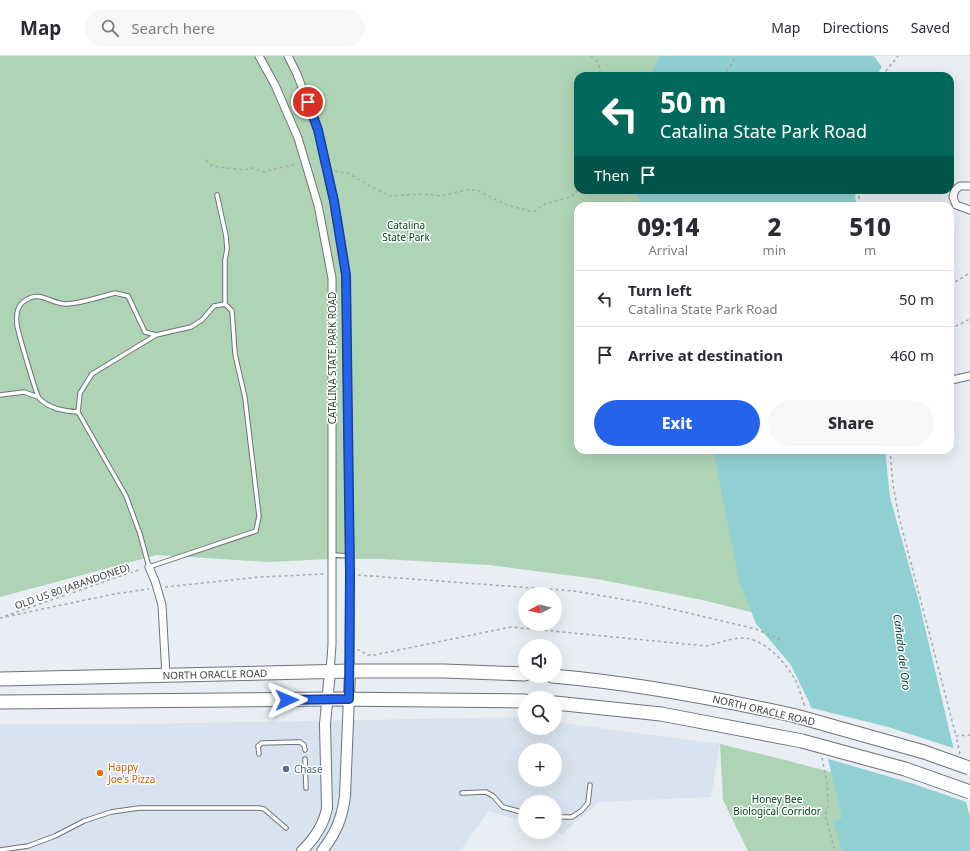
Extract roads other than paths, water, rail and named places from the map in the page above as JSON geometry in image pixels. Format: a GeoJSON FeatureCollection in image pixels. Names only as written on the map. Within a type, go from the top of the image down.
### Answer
{"type":"FeatureCollection","features":[{"type":"Feature","properties":{"kind":"highway","name":"NORTH ORACLE ROAD"},"geometry":{"type":"LineString","coordinates":[[0,679],[330,672],[444,671],[518,674]]}},
{"type":"Feature","properties":{"kind":"highway","name":"NORTH ORACLE ROAD"},"geometry":{"type":"LineString","coordinates":[[562,677],[658,689],[724,700],[796,716],[924,752],[969,768]]}},
{"type":"Feature","properties":{"kind":"highway"},"geometry":{"type":"LineString","coordinates":[[0,702],[328,699],[518,701]]}},
{"type":"Feature","properties":{"kind":"highway"},"geometry":{"type":"LineString","coordinates":[[562,704],[661,714],[802,741],[905,769],[970,792]]}},
{"type":"Feature","properties":{"kind":"street","name":"CATALINA STATE PARK ROAD"},"geometry":{"type":"LineString","coordinates":[[259,56],[275,85],[298,138],[307,165],[318,205],[332,278],[332,645],[330,672]]}},
{"type":"Feature","properties":{"kind":"street","name":"CATALINA STATE PARK ROAD"},"geometry":{"type":"LineString","coordinates":[[288,56],[297,74],[318,130],[334,201],[346,275],[350,672],[345,796],[340,822],[322,851]]}},
{"type":"Feature","properties":{"kind":"street"},"geometry":{"type":"LineString","coordinates":[[954,194],[955,190],[960,186],[970,186]]}},
{"type":"Feature","properties":{"kind":"street"},"geometry":{"type":"LineString","coordinates":[[954,194],[953,197],[956,205],[970,210]]}},
{"type":"Feature","properties":{"kind":"street"},"geometry":{"type":"LineString","coordinates":[[954,380],[970,376]]}},
{"type":"Feature","properties":{"kind":"street"},"geometry":{"type":"LineString","coordinates":[[149,567],[162,605],[166,676]]}},
{"type":"Feature","properties":{"kind":"street"},"geometry":{"type":"LineString","coordinates":[[302,851],[316,835],[325,816],[325,724],[330,672]]}},
{"type":"Feature","properties":{"kind":"lane"},"geometry":{"type":"LineString","coordinates":[[217,195],[226,236],[227,250],[225,260],[225,304],[232,311],[235,354],[245,398],[259,516],[256,532],[149,567],[140,534],[126,496],[78,412],[80,393],[92,374],[156,334],[191,327],[202,320],[214,306],[225,304]]}},
{"type":"Feature","properties":{"kind":"lane"},"geometry":{"type":"LineString","coordinates":[[38,397],[17,324],[18,310],[23,302],[32,297],[42,297],[65,304],[115,293],[128,296],[145,332],[156,334]]}},
{"type":"Feature","properties":{"kind":"lane"},"geometry":{"type":"LineString","coordinates":[[0,395],[24,392],[38,397],[50,407],[78,412]]}},
{"type":"Feature","properties":{"kind":"lane"},"geometry":{"type":"LineString","coordinates":[[332,556],[350,556]]}},
{"type":"Feature","properties":{"kind":"lane"},"geometry":{"type":"LineString","coordinates":[[259,754],[258,746],[262,743],[300,742],[304,745],[305,750]]}},
{"type":"Feature","properties":{"kind":"lane"},"geometry":{"type":"LineString","coordinates":[[305,760],[306,788]]}},
{"type":"Feature","properties":{"kind":"lane"},"geometry":{"type":"LineString","coordinates":[[562,817],[572,817],[581,811],[588,803],[590,785]]}},
{"type":"Feature","properties":{"kind":"lane"},"geometry":{"type":"LineString","coordinates":[[462,793],[486,792],[493,796],[503,807],[518,811]]}},
{"type":"Feature","properties":{"kind":"lane"},"geometry":{"type":"LineString","coordinates":[[0,850],[28,846],[55,836],[84,821],[111,812],[139,808],[259,808],[264,809],[286,828]]}},
{"type":"Feature","properties":{"kind":"water"},"geometry":{"type":"Polygon","coordinates":[[[660,56],[874,56],[882,67],[879,72],[651,72],[660,56]]]}},
{"type":"Feature","properties":{"kind":"water"},"geometry":{"type":"Polygon","coordinates":[[[638,194],[854,194],[856,202],[640,202],[638,194]]]}},
{"type":"Feature","properties":{"kind":"water","name":"Cañada del Oro"},"geometry":{"type":"Polygon","coordinates":[[[714,454],[885,454],[890,497],[918,598],[970,818],[970,851],[842,851],[833,821],[842,818],[828,759],[809,702],[791,665],[756,624],[739,580],[714,454]]]}},
{"type":"Feature","properties":{"kind":"place","name":"Chase"},"geometry":{"type":"Point","coordinates":[286,769]}},
{"type":"Feature","properties":{"kind":"place","name":"Happy Joe's Pizza"},"geometry":{"type":"Point","coordinates":[100,773]}},
{"type":"Feature","properties":{"kind":"park label","name":"Catalina State Park"},"geometry":{"type":"Point","coordinates":[406,230]}},
{"type":"Feature","properties":{"kind":"park label","name":"Honey Bee Biological Corridor"},"geometry":{"type":"Point","coordinates":[777,804]}}]}
